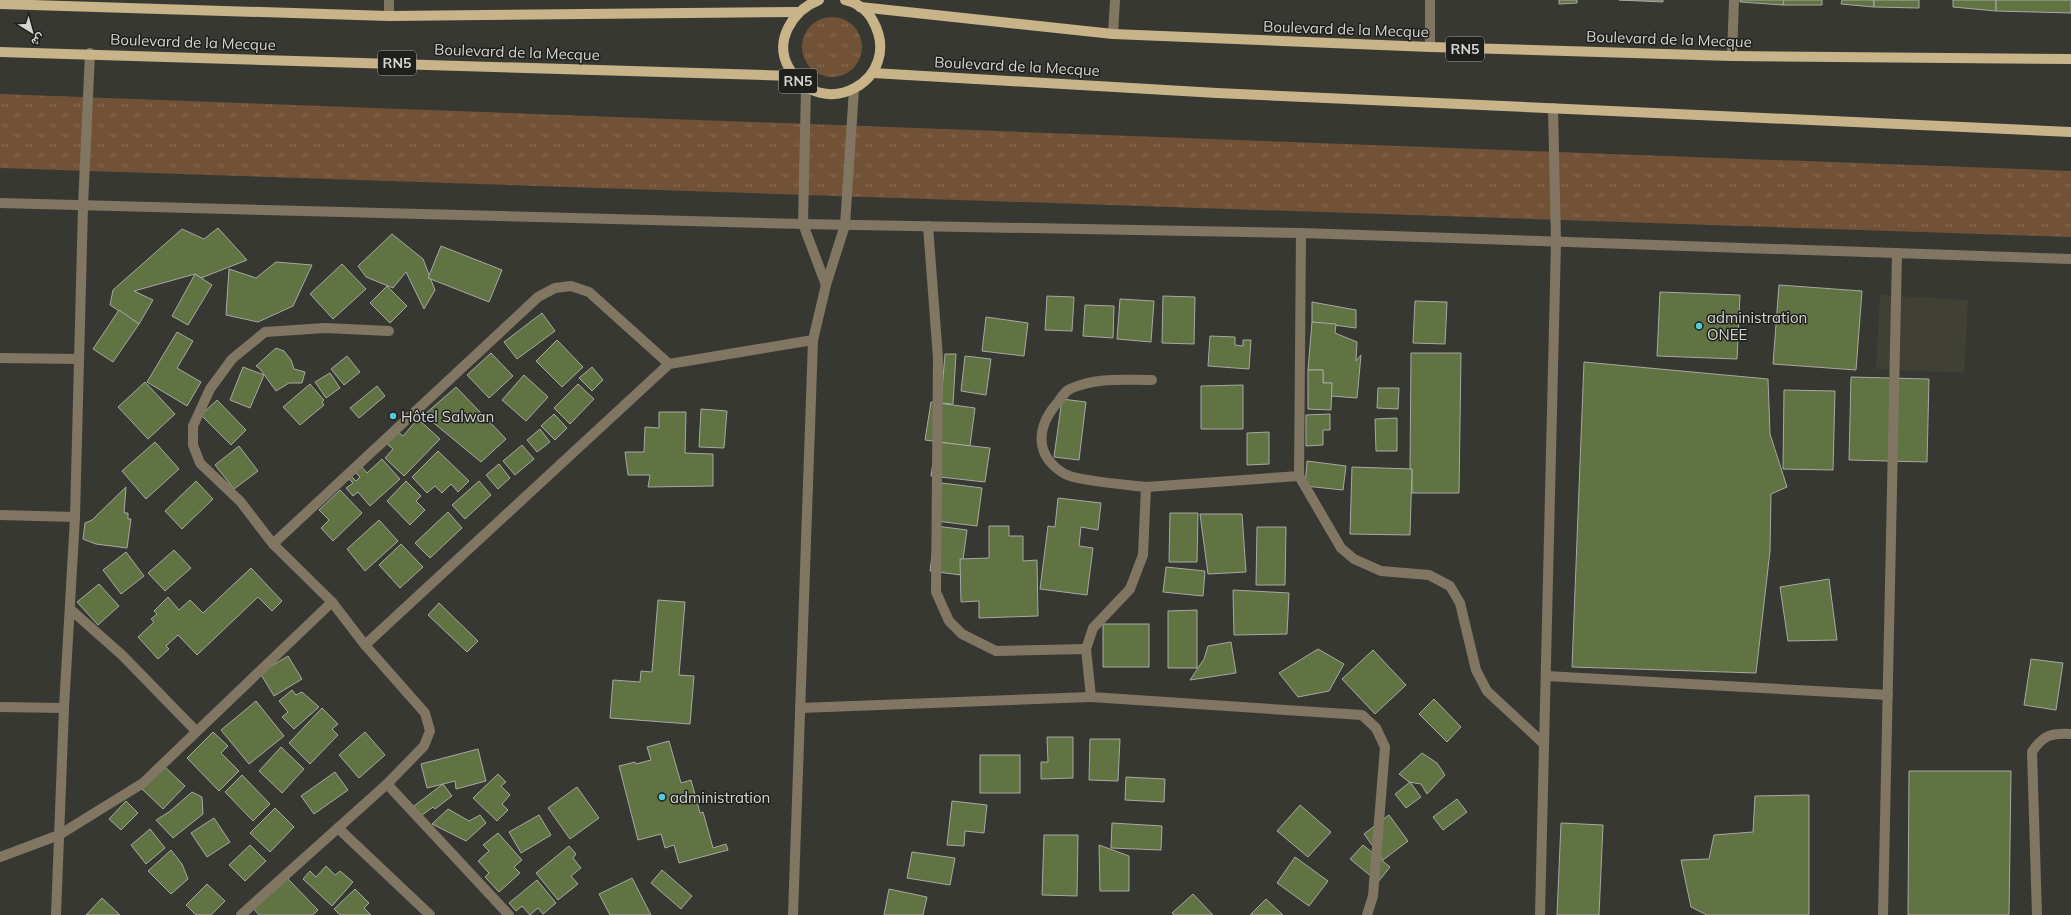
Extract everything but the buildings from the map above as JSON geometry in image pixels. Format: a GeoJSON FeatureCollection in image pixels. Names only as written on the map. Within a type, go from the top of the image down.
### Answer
{"type":"FeatureCollection","features":[{"type":"Feature","properties":{"kind":"main road","name":"RN5"},"geometry":{"type":"LineString","coordinates":[[819,0],[809,4],[798,12],[789,23],[784,36],[784,50],[786,64],[793,76],[806,88],[821,94],[838,94],[854,89],[873,73],[879,59],[881,44],[878,30],[871,17],[860,7],[845,0]]}},
{"type":"Feature","properties":{"kind":"main road"},"geometry":{"type":"LineString","coordinates":[[0,4],[66,3],[389,16],[798,12]]}},
{"type":"Feature","properties":{"kind":"main road","name":"Boulevard de la Mecque"},"geometry":{"type":"LineString","coordinates":[[860,7],[1113,34],[1430,48],[1732,56],[2071,59]]}},
{"type":"Feature","properties":{"kind":"main road","name":"Boulevard de la Mecque"},"geometry":{"type":"LineString","coordinates":[[0,52],[90,53],[793,76]]}},
{"type":"Feature","properties":{"kind":"main road","name":"Boulevard de la Mecque"},"geometry":{"type":"LineString","coordinates":[[873,73],[1217,93],[2071,132]]}},
{"type":"Feature","properties":{"kind":"street"},"geometry":{"type":"LineString","coordinates":[[389,16],[390,0]]}},
{"type":"Feature","properties":{"kind":"street"},"geometry":{"type":"LineString","coordinates":[[1113,34],[1115,0]]}},
{"type":"Feature","properties":{"kind":"street"},"geometry":{"type":"LineString","coordinates":[[1430,0],[1430,48]]}},
{"type":"Feature","properties":{"kind":"street"},"geometry":{"type":"LineString","coordinates":[[1732,56],[1734,0]]}},
{"type":"Feature","properties":{"kind":"street"},"geometry":{"type":"LineString","coordinates":[[56,915],[64,708],[76,517],[83,206],[90,53]]}},
{"type":"Feature","properties":{"kind":"street"},"geometry":{"type":"LineString","coordinates":[[806,88],[803,224],[826,285]]}},
{"type":"Feature","properties":{"kind":"street"},"geometry":{"type":"LineString","coordinates":[[792,915],[813,340],[826,285],[845,225],[854,89]]}},
{"type":"Feature","properties":{"kind":"street"},"geometry":{"type":"LineString","coordinates":[[1540,915],[1556,242],[1553,108]]}},
{"type":"Feature","properties":{"kind":"street"},"geometry":{"type":"LineString","coordinates":[[0,203],[845,225],[1301,232],[2071,259]]}},
{"type":"Feature","properties":{"kind":"street"},"geometry":{"type":"LineString","coordinates":[[928,226],[938,358],[936,592],[949,621],[962,634],[996,651],[1086,649]]}},
{"type":"Feature","properties":{"kind":"street"},"geometry":{"type":"LineString","coordinates":[[1301,232],[1299,476],[1342,548],[1354,558],[1381,571],[1429,576],[1450,586],[1460,603],[1476,670],[1487,691],[1543,743]]}},
{"type":"Feature","properties":{"kind":"street"},"geometry":{"type":"LineString","coordinates":[[1883,915],[1897,253]]}},
{"type":"Feature","properties":{"kind":"street"},"geometry":{"type":"LineString","coordinates":[[273,544],[538,297],[555,288],[571,286],[588,292],[669,364]]}},
{"type":"Feature","properties":{"kind":"street"},"geometry":{"type":"LineString","coordinates":[[241,915],[339,829],[387,784],[424,746],[430,731],[426,713],[365,645],[332,602],[273,544],[240,501],[200,463],[194,445],[193,426],[210,389],[232,359],[265,332],[325,328],[389,331]]}},
{"type":"Feature","properties":{"kind":"street"},"geometry":{"type":"LineString","coordinates":[[365,645],[669,364],[813,340]]}},
{"type":"Feature","properties":{"kind":"street"},"geometry":{"type":"LineString","coordinates":[[0,358],[79,359]]}},
{"type":"Feature","properties":{"kind":"street"},"geometry":{"type":"LineString","coordinates":[[1152,380],[1096,381],[1069,390],[1052,409],[1042,425],[1042,449],[1050,463],[1066,475],[1146,487],[1299,476]]}},
{"type":"Feature","properties":{"kind":"street"},"geometry":{"type":"LineString","coordinates":[[1091,697],[1086,649],[1093,628],[1130,589],[1143,555],[1146,487]]}},
{"type":"Feature","properties":{"kind":"street"},"geometry":{"type":"LineString","coordinates":[[0,515],[76,517]]}},
{"type":"Feature","properties":{"kind":"street"},"geometry":{"type":"LineString","coordinates":[[0,857],[59,835],[143,783],[332,602]]}},
{"type":"Feature","properties":{"kind":"street"},"geometry":{"type":"LineString","coordinates":[[70,609],[122,655],[196,731]]}},
{"type":"Feature","properties":{"kind":"street"},"geometry":{"type":"LineString","coordinates":[[1546,676],[1888,695]]}},
{"type":"Feature","properties":{"kind":"street"},"geometry":{"type":"LineString","coordinates":[[800,708],[1091,697],[1362,715],[1376,728],[1385,747],[1373,896],[1367,915]]}},
{"type":"Feature","properties":{"kind":"street"},"geometry":{"type":"LineString","coordinates":[[0,707],[64,708]]}},
{"type":"Feature","properties":{"kind":"street"},"geometry":{"type":"LineString","coordinates":[[2037,915],[2032,752],[2039,741],[2054,733],[2071,734]]}},
{"type":"Feature","properties":{"kind":"street"},"geometry":{"type":"LineString","coordinates":[[387,784],[509,915]]}},
{"type":"Feature","properties":{"kind":"street"},"geometry":{"type":"LineString","coordinates":[[339,829],[430,915]]}},
{"type":"Feature","properties":{"kind":"shaded area"},"geometry":{"type":"Polygon","coordinates":[[[1880,295],[1968,300],[1964,373],[1876,369],[1880,295]]]}},
{"type":"Feature","properties":{"kind":"green space"},"geometry":{"type":"Polygon","coordinates":[[[826,17],[838,17],[854,25],[860,35],[862,47],[860,59],[854,69],[838,77],[826,77],[810,69],[802,53],[802,41],[810,25],[826,17]]]}},
{"type":"Feature","properties":{"kind":"green space"},"geometry":{"type":"Polygon","coordinates":[[[0,94],[2071,171],[2071,237],[0,168],[0,94]]]}},
{"type":"Feature","properties":{"kind":"place","name":"administration ONEE"},"geometry":{"type":"Point","coordinates":[1699,326]}},
{"type":"Feature","properties":{"kind":"place","name":"Hôtel Salwan"},"geometry":{"type":"Point","coordinates":[393,416]}},
{"type":"Feature","properties":{"kind":"place","name":"administration"},"geometry":{"type":"Point","coordinates":[662,797]}}]}
